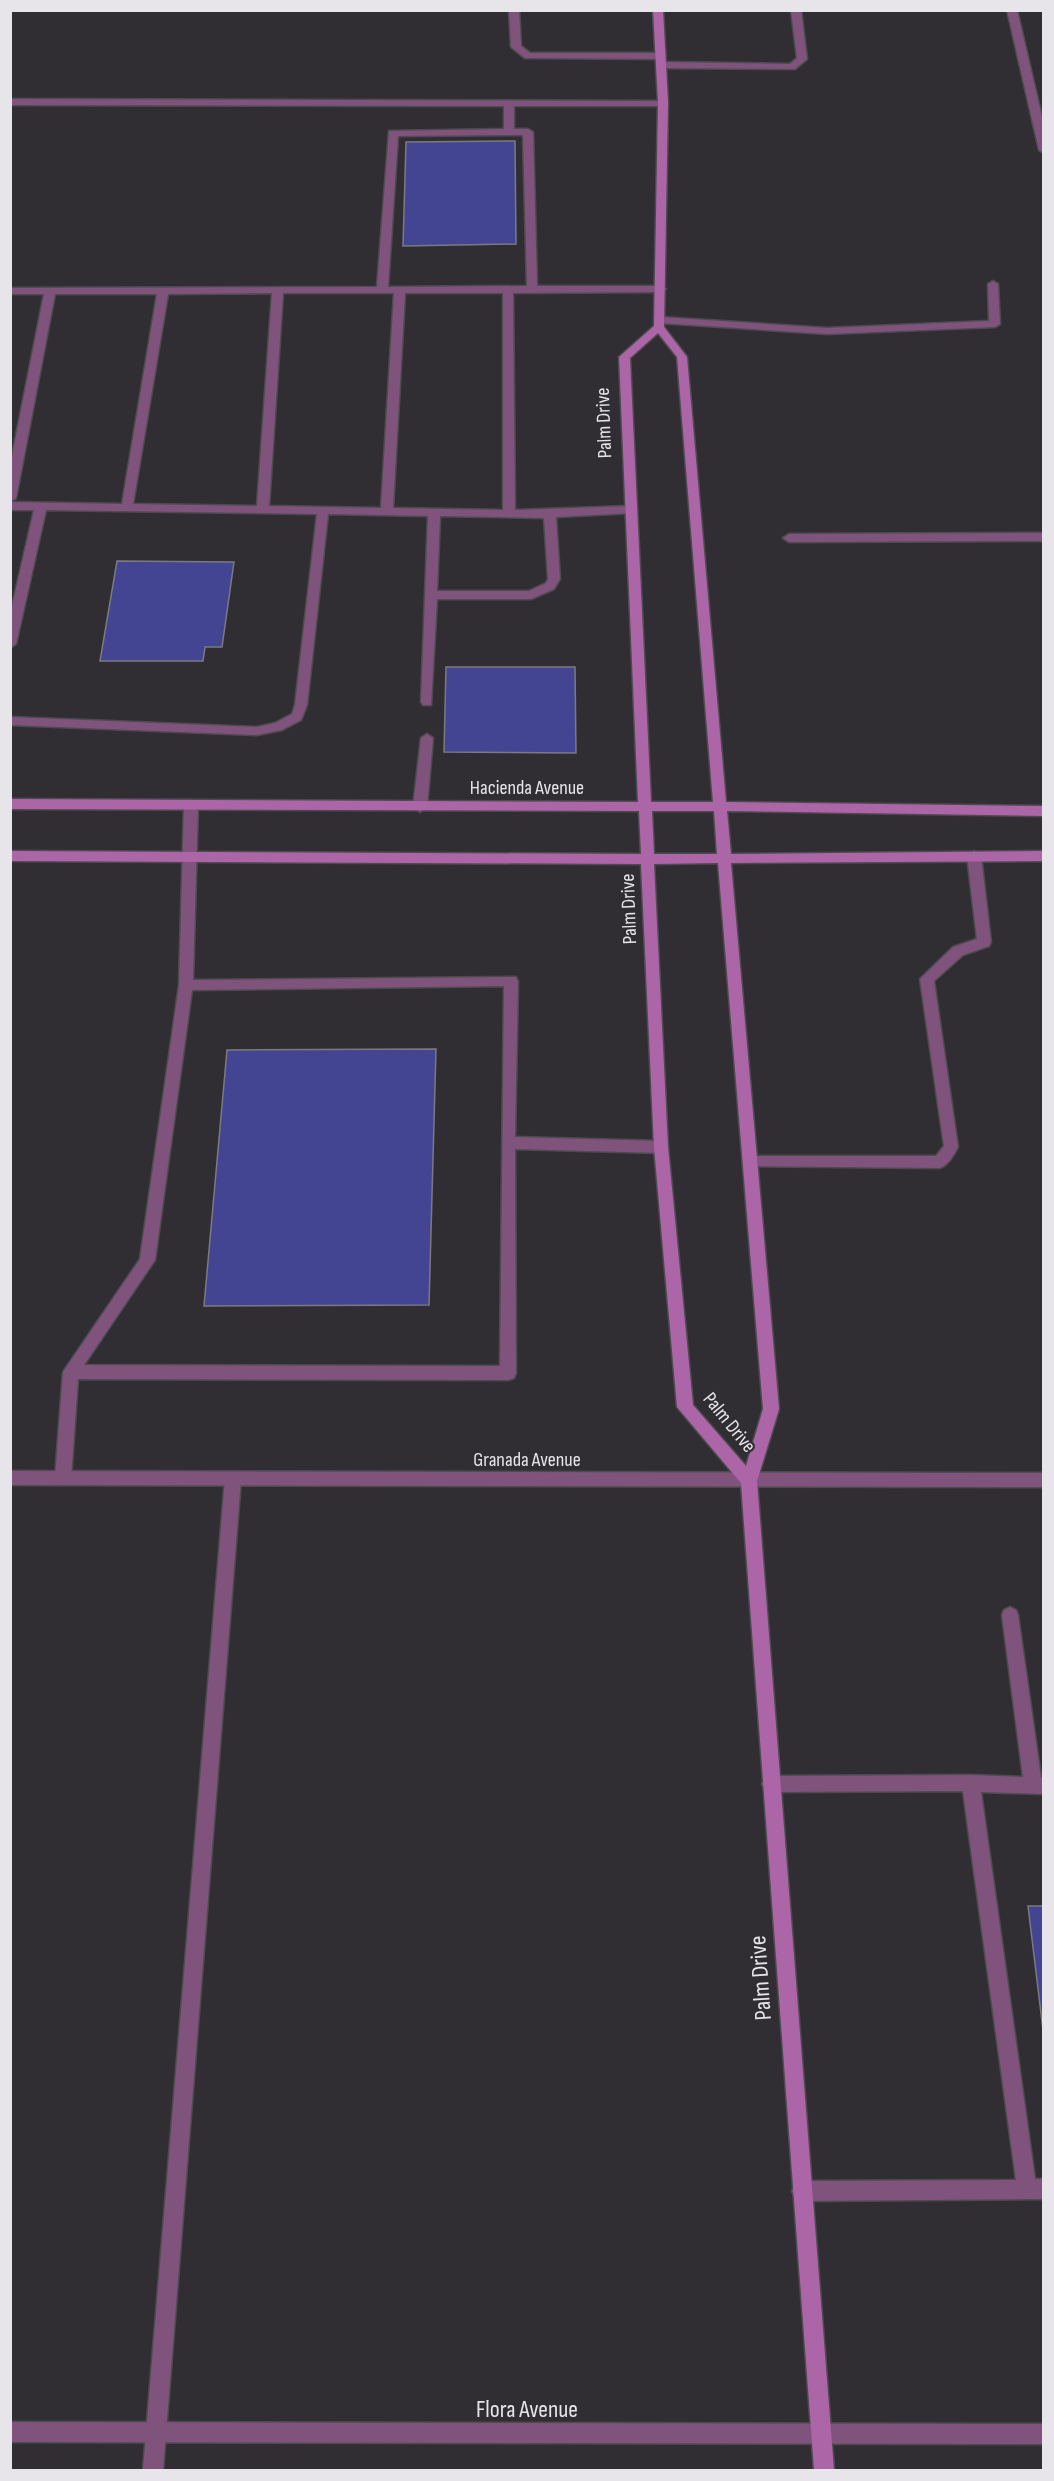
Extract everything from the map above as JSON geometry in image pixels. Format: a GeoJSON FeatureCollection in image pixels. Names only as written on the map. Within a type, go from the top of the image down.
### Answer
{"type":"FeatureCollection","features":[{"type":"Feature","properties":{"kind":"main road"},"geometry":{"type":"LineString","coordinates":[[658,10],[663,103],[662,289],[659,324]]}},
{"type":"Feature","properties":{"kind":"main road","name":"Palm Drive"},"geometry":{"type":"LineString","coordinates":[[748,1481],[685,1407],[661,1148],[629,510],[624,357],[659,324],[682,357],[771,1409],[748,1481],[824,2470]]}},
{"type":"Feature","properties":{"kind":"main road","name":"Hacienda Avenue"},"geometry":{"type":"LineString","coordinates":[[10,804],[1044,810]]}},
{"type":"Feature","properties":{"kind":"main road"},"geometry":{"type":"LineString","coordinates":[[10,856],[648,859],[1044,856]]}},
{"type":"Feature","properties":{"kind":"street"},"geometry":{"type":"LineString","coordinates":[[514,10],[516,47],[528,56],[792,67],[802,59],[796,10]]}},
{"type":"Feature","properties":{"kind":"street"},"geometry":{"type":"LineString","coordinates":[[1012,10],[1044,150]]}},
{"type":"Feature","properties":{"kind":"street"},"geometry":{"type":"LineString","coordinates":[[10,102],[663,103]]}},
{"type":"Feature","properties":{"kind":"street"},"geometry":{"type":"LineString","coordinates":[[509,103],[509,133]]}},
{"type":"Feature","properties":{"kind":"street"},"geometry":{"type":"LineString","coordinates":[[382,290],[393,133],[528,132],[532,290]]}},
{"type":"Feature","properties":{"kind":"street"},"geometry":{"type":"LineString","coordinates":[[659,324],[827,331],[995,324],[993,284]]}},
{"type":"Feature","properties":{"kind":"street"},"geometry":{"type":"LineString","coordinates":[[10,291],[662,289]]}},
{"type":"Feature","properties":{"kind":"street"},"geometry":{"type":"LineString","coordinates":[[127,507],[163,290]]}},
{"type":"Feature","properties":{"kind":"street"},"geometry":{"type":"LineString","coordinates":[[263,509],[278,290]]}},
{"type":"Feature","properties":{"kind":"street"},"geometry":{"type":"LineString","coordinates":[[387,511],[400,290]]}},
{"type":"Feature","properties":{"kind":"street"},"geometry":{"type":"LineString","coordinates":[[508,290],[508,513]]}},
{"type":"Feature","properties":{"kind":"street"},"geometry":{"type":"LineString","coordinates":[[10,498],[50,291]]}},
{"type":"Feature","properties":{"kind":"street"},"geometry":{"type":"LineString","coordinates":[[10,506],[550,514],[629,510]]}},
{"type":"Feature","properties":{"kind":"street"},"geometry":{"type":"LineString","coordinates":[[10,644],[40,506]]}},
{"type":"Feature","properties":{"kind":"street"},"geometry":{"type":"LineString","coordinates":[[10,721],[257,731],[278,727],[297,717],[301,705],[323,510]]}},
{"type":"Feature","properties":{"kind":"street"},"geometry":{"type":"LineString","coordinates":[[427,702],[434,512]]}},
{"type":"Feature","properties":{"kind":"street"},"geometry":{"type":"LineString","coordinates":[[430,595],[531,595],[550,586],[554,579],[550,514]]}},
{"type":"Feature","properties":{"kind":"street"},"geometry":{"type":"LineString","coordinates":[[789,538],[1044,537]]}},
{"type":"Feature","properties":{"kind":"street"},"geometry":{"type":"LineString","coordinates":[[420,807],[427,738]]}},
{"type":"Feature","properties":{"kind":"street"},"geometry":{"type":"LineString","coordinates":[[63,1478],[71,1372],[147,1260],[186,985],[191,805]]}},
{"type":"Feature","properties":{"kind":"street"},"geometry":{"type":"LineString","coordinates":[[750,1162],[940,1162],[951,1148],[927,979],[958,951],[984,942],[974,856]]}},
{"type":"Feature","properties":{"kind":"street"},"geometry":{"type":"LineString","coordinates":[[71,1372],[508,1373],[511,981],[186,985]]}},
{"type":"Feature","properties":{"kind":"street"},"geometry":{"type":"LineString","coordinates":[[508,1143],[661,1148]]}},
{"type":"Feature","properties":{"kind":"street","name":"Granada Avenue"},"geometry":{"type":"LineString","coordinates":[[10,1478],[1044,1480]]}},
{"type":"Feature","properties":{"kind":"street"},"geometry":{"type":"LineString","coordinates":[[153,2470],[233,1479]]}},
{"type":"Feature","properties":{"kind":"street"},"geometry":{"type":"LineString","coordinates":[[771,1784],[971,1783],[1038,1786],[1010,1615]]}},
{"type":"Feature","properties":{"kind":"street"},"geometry":{"type":"LineString","coordinates":[[802,2191],[1035,2189],[971,1783]]}},
{"type":"Feature","properties":{"kind":"street","name":"Flora Avenue"},"geometry":{"type":"LineString","coordinates":[[10,2432],[1044,2434]]}},
{"type":"Feature","properties":{"kind":"building"},"geometry":{"type":"Polygon","coordinates":[[[515,141],[516,244],[403,246],[406,142],[515,141]]]}},
{"type":"Feature","properties":{"kind":"building"},"geometry":{"type":"Polygon","coordinates":[[[117,561],[234,562],[222,647],[205,647],[203,661],[100,661],[117,561]]]}},
{"type":"Feature","properties":{"kind":"building"},"geometry":{"type":"Polygon","coordinates":[[[446,667],[575,667],[576,753],[444,752],[446,667]]]}},
{"type":"Feature","properties":{"kind":"building"},"geometry":{"type":"Polygon","coordinates":[[[436,1049],[429,1305],[204,1306],[227,1050],[436,1049]]]}},
{"type":"Feature","properties":{"kind":"building"},"geometry":{"type":"Polygon","coordinates":[[[1028,1906],[1044,1906],[1044,2038],[1028,1906]]]}}]}
